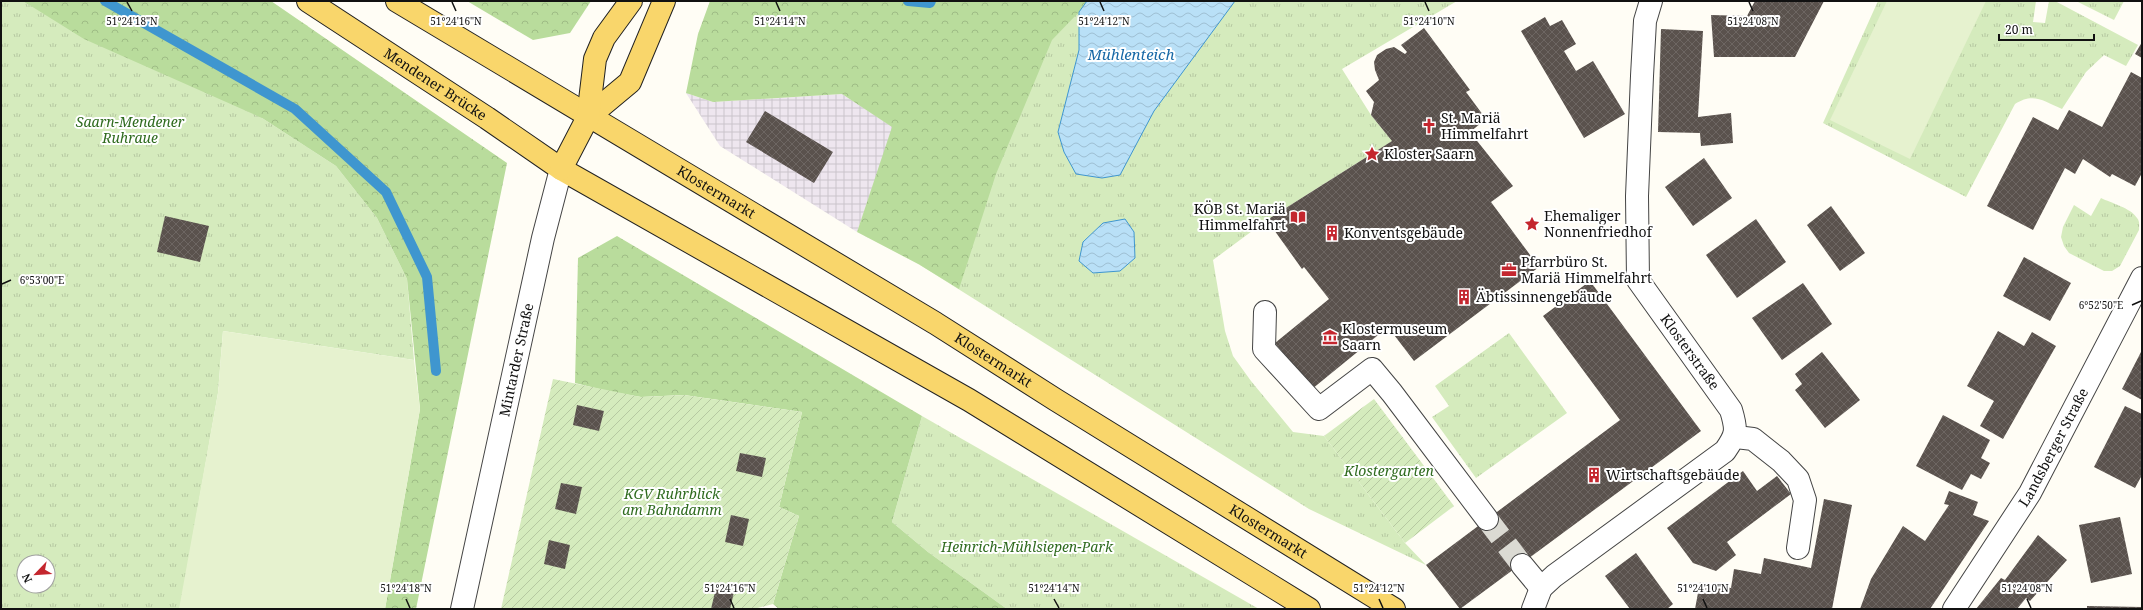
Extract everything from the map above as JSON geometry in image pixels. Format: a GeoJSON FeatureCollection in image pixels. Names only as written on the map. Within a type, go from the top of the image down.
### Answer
{"type":"FeatureCollection","features":[{"type":"Feature","properties":{"kind":"main road","name":"Mendener Brücke"},"geometry":{"type":"LineString","coordinates":[[308,1],[488,118],[561,169]]}},
{"type":"Feature","properties":{"kind":"main road"},"geometry":{"type":"LineString","coordinates":[[397,1],[588,117]]}},
{"type":"Feature","properties":{"kind":"main road","name":"Mintarder Straße"},"geometry":{"type":"LineString","coordinates":[[561,169],[588,117],[595,59],[604,38],[631,1]]}},
{"type":"Feature","properties":{"kind":"main road","name":"Mintarder Straße"},"geometry":{"type":"LineString","coordinates":[[588,117],[630,82],[664,1]]}},
{"type":"Feature","properties":{"kind":"main road","name":"Klostermarkt"},"geometry":{"type":"LineString","coordinates":[[588,117],[928,319],[1062,404],[1394,609]]}},
{"type":"Feature","properties":{"kind":"main road"},"geometry":{"type":"LineString","coordinates":[[561,169],[969,400],[1309,609]]}},
{"type":"Feature","properties":{"kind":"street","name":"Klosterstraße"},"geometry":{"type":"LineString","coordinates":[[1652,1],[1645,21],[1642,76],[1637,196],[1638,280],[1731,410],[1736,436]]}},
{"type":"Feature","properties":{"kind":"street","name":"Mintarder Straße"},"geometry":{"type":"LineString","coordinates":[[462,609],[543,238],[561,169]]}},
{"type":"Feature","properties":{"kind":"street","name":"Landsberger Straße"},"geometry":{"type":"LineString","coordinates":[[1954,609],[2030,493],[2142,278]]}},
{"type":"Feature","properties":{"kind":"street"},"geometry":{"type":"LineString","coordinates":[[1265,312],[1264,349],[1319,409],[1372,369],[1392,392],[1487,519]]}},
{"type":"Feature","properties":{"kind":"street"},"geometry":{"type":"LineString","coordinates":[[1533,609],[1541,588],[1554,576],[1725,451],[1736,436],[1753,439],[1781,461],[1798,479],[1805,500],[1798,548]]}},
{"type":"Feature","properties":{"kind":"street"},"geometry":{"type":"LineString","coordinates":[[1522,565],[1541,588]]}},
{"type":"Feature","properties":{"kind":"shaded area"},"geometry":{"type":"Polygon","coordinates":[[[686,93],[713,102],[842,94],[893,127],[857,232],[720,146],[686,93]]]}},
{"type":"Feature","properties":{"kind":"green space","name":"Saarn-Mendener Ruhraue"},"geometry":{"type":"Polygon","coordinates":[[[1,1],[266,1],[308,26],[262,118],[336,166],[377,218],[407,279],[414,360],[223,331],[218,393],[180,609],[1,609],[1,1]]]}},
{"type":"Feature","properties":{"kind":"green space"},"geometry":{"type":"Polygon","coordinates":[[[23,1],[271,1],[507,163],[416,609],[385,609],[420,409],[407,279],[377,218],[336,166],[262,118],[84,39],[23,1]]]}},
{"type":"Feature","properties":{"kind":"green space"},"geometry":{"type":"Polygon","coordinates":[[[467,1],[591,1],[570,33],[533,40],[467,1]]]}},
{"type":"Feature","properties":{"kind":"green space"},"geometry":{"type":"Polygon","coordinates":[[[710,1],[1087,1],[1079,12],[1052,40],[996,174],[959,289],[920,265],[857,232],[892,127],[842,94],[713,102],[686,93],[698,34],[710,1]]]}},
{"type":"Feature","properties":{"kind":"green space"},"geometry":{"type":"Polygon","coordinates":[[[1017,1],[1457,1],[1342,69],[1371,115],[1392,141],[1267,220],[1213,260],[1225,331],[1233,356],[1251,381],[1293,432],[1324,436],[1405,543],[1426,565],[1309,509],[920,265],[1017,1]]]}},
{"type":"Feature","properties":{"kind":"green space"},"geometry":{"type":"Polygon","coordinates":[[[1878,1],[2036,1],[2033,22],[2045,23],[2049,1],[2055,1],[2138,45],[2126,66],[2104,55],[2086,72],[2062,109],[2033,98],[2021,100],[2015,104],[1966,197],[1823,123],[1878,1]]]}},
{"type":"Feature","properties":{"kind":"green space"},"geometry":{"type":"Polygon","coordinates":[[[1887,1],[1986,1],[1910,159],[1830,120],[1887,1]]]}},
{"type":"Feature","properties":{"kind":"green space"},"geometry":{"type":"Polygon","coordinates":[[[2076,1],[2124,1],[2114,20],[2076,1]]]}},
{"type":"Feature","properties":{"kind":"green space"},"geometry":{"type":"Polygon","coordinates":[[[2101,198],[2130,211],[2139,222],[2139,230],[2120,266],[2112,271],[2104,271],[2069,253],[2064,246],[2061,237],[2063,227],[2074,205],[2091,216],[2101,198]]]}},
{"type":"Feature","properties":{"kind":"green space"},"geometry":{"type":"Polygon","coordinates":[[[617,236],[922,416],[892,522],[928,552],[1007,609],[779,609],[773,604],[799,516],[779,507],[802,412],[684,395],[641,397],[575,383],[578,258],[617,236]]]}},
{"type":"Feature","properties":{"kind":"green space"},"geometry":{"type":"Polygon","coordinates":[[[223,331],[414,360],[420,409],[385,609],[179,609],[218,393],[223,331]]]}},
{"type":"Feature","properties":{"kind":"green space"},"geometry":{"type":"Polygon","coordinates":[[[1509,333],[1567,413],[1476,478],[1432,417],[1449,406],[1435,386],[1509,333]]]}},
{"type":"Feature","properties":{"kind":"green space","name":"KGV Ruhrblick am Bahndamm"},"geometry":{"type":"Polygon","coordinates":[[[553,379],[641,397],[684,395],[802,412],[779,507],[799,516],[773,604],[754,609],[501,609],[553,379]]]}},
{"type":"Feature","properties":{"kind":"green space","name":"Klostergarten"},"geometry":{"type":"Polygon","coordinates":[[[1374,399],[1454,506],[1405,543],[1324,436],[1374,399]]]}},
{"type":"Feature","properties":{"kind":"green space","name":"Heinrich-Mühlsiepen-Park"},"geometry":{"type":"Polygon","coordinates":[[[922,416],[1259,609],[1007,609],[928,552],[892,522],[922,416]]]}},
{"type":"Feature","properties":{"kind":"water","name":"Mühlenteich"},"geometry":{"type":"Polygon","coordinates":[[[1087,1],[1235,1],[1154,111],[1120,175],[1102,178],[1076,174],[1064,152],[1058,132],[1079,50],[1079,12],[1087,1]]]}},
{"type":"Feature","properties":{"kind":"water"},"geometry":{"type":"Polygon","coordinates":[[[1125,219],[1134,232],[1135,258],[1120,271],[1093,273],[1079,261],[1083,242],[1103,223],[1125,219]]]}},
{"type":"Feature","properties":{"kind":"building"},"geometry":{"type":"Polygon","coordinates":[[[1755,1],[1824,1],[1795,57],[1714,57],[1711,15],[1747,16],[1755,1]]]}},
{"type":"Feature","properties":{"kind":"building"},"geometry":{"type":"Polygon","coordinates":[[[1545,17],[1550,26],[1562,20],[1576,44],[1564,51],[1576,71],[1593,61],[1625,114],[1584,138],[1521,31],[1545,17]]]}},
{"type":"Feature","properties":{"kind":"building"},"geometry":{"type":"Polygon","coordinates":[[[1424,28],[1470,90],[1466,92],[1486,119],[1470,132],[1513,186],[1491,202],[1539,267],[1414,361],[1388,327],[1312,389],[1275,343],[1329,299],[1304,267],[1302,269],[1267,220],[1392,141],[1371,115],[1374,102],[1366,91],[1379,80],[1374,62],[1377,55],[1386,49],[1394,47],[1405,54],[1407,52],[1401,45],[1424,28]]]}},
{"type":"Feature","properties":{"kind":"building"},"geometry":{"type":"Polygon","coordinates":[[[1661,29],[1703,31],[1698,117],[1731,113],[1733,143],[1701,146],[1700,133],[1658,132],[1661,29]]]}},
{"type":"Feature","properties":{"kind":"building"},"geometry":{"type":"Polygon","coordinates":[[[2142,42],[2142,58],[2135,54],[2142,42]]]}},
{"type":"Feature","properties":{"kind":"building"},"geometry":{"type":"Polygon","coordinates":[[[2131,72],[2142,78],[2142,173],[2135,186],[2112,174],[2110,177],[2083,159],[2075,174],[2065,168],[2033,230],[1987,206],[2033,117],[2058,130],[2069,110],[2102,127],[2131,72]]]}},
{"type":"Feature","properties":{"kind":"building"},"geometry":{"type":"Polygon","coordinates":[[[765,111],[833,152],[814,183],[746,142],[765,111]]]}},
{"type":"Feature","properties":{"kind":"building"},"geometry":{"type":"Polygon","coordinates":[[[1704,158],[1732,198],[1693,226],[1665,187],[1704,158]]]}},
{"type":"Feature","properties":{"kind":"building"},"geometry":{"type":"Polygon","coordinates":[[[1831,206],[1865,253],[1840,271],[1807,225],[1831,206]]]}},
{"type":"Feature","properties":{"kind":"building"},"geometry":{"type":"Polygon","coordinates":[[[165,216],[209,226],[200,262],[157,252],[165,216]]]}},
{"type":"Feature","properties":{"kind":"building"},"geometry":{"type":"Polygon","coordinates":[[[1756,219],[1786,262],[1737,298],[1706,255],[1756,219]]]}},
{"type":"Feature","properties":{"kind":"building"},"geometry":{"type":"Polygon","coordinates":[[[2024,257],[2071,283],[2050,321],[2003,296],[2024,257]]]}},
{"type":"Feature","properties":{"kind":"building","name":"Wirtschaftsgebäude"},"geometry":{"type":"Polygon","coordinates":[[[1590,281],[1701,431],[1460,609],[1426,565],[1620,420],[1543,316],[1590,281]]]}},
{"type":"Feature","properties":{"kind":"building"},"geometry":{"type":"Polygon","coordinates":[[[1803,283],[1832,324],[1782,360],[1752,318],[1803,283]]]}},
{"type":"Feature","properties":{"kind":"building"},"geometry":{"type":"Polygon","coordinates":[[[1998,331],[2024,346],[2032,332],[2056,346],[2003,439],[1980,426],[1994,401],[1967,386],[1998,331]]]}},
{"type":"Feature","properties":{"kind":"building"},"geometry":{"type":"Polygon","coordinates":[[[2142,350],[2142,400],[2122,389],[2142,350]]]}},
{"type":"Feature","properties":{"kind":"building"},"geometry":{"type":"Polygon","coordinates":[[[1822,352],[1860,400],[1825,428],[1795,390],[1802,384],[1795,374],[1822,352]]]}},
{"type":"Feature","properties":{"kind":"building"},"geometry":{"type":"Polygon","coordinates":[[[577,405],[604,411],[599,431],[573,425],[577,405]]]}},
{"type":"Feature","properties":{"kind":"building"},"geometry":{"type":"Polygon","coordinates":[[[2125,406],[2142,414],[2142,475],[2135,488],[2094,467],[2125,406]]]}},
{"type":"Feature","properties":{"kind":"building"},"geometry":{"type":"Polygon","coordinates":[[[1943,415],[1990,440],[1981,458],[1990,463],[1981,479],[1971,474],[1962,490],[1916,466],[1943,415]]]}},
{"type":"Feature","properties":{"kind":"building"},"geometry":{"type":"Polygon","coordinates":[[[740,453],[766,458],[762,477],[736,471],[740,453]]]}},
{"type":"Feature","properties":{"kind":"building"},"geometry":{"type":"Polygon","coordinates":[[[1743,471],[1757,491],[1777,476],[1791,494],[1727,542],[1736,555],[1716,571],[1693,563],[1667,528],[1743,471]]]}},
{"type":"Feature","properties":{"kind":"building"},"geometry":{"type":"Polygon","coordinates":[[[561,483],[582,487],[576,514],[555,509],[561,483]]]}},
{"type":"Feature","properties":{"kind":"building"},"geometry":{"type":"Polygon","coordinates":[[[1949,491],[1978,502],[1973,515],[1989,521],[1930,609],[1860,609],[1871,579],[1903,526],[1925,541],[1949,505],[1944,504],[1949,491]]]}},
{"type":"Feature","properties":{"kind":"building"},"geometry":{"type":"Polygon","coordinates":[[[1824,499],[1852,505],[1832,609],[1695,609],[1700,582],[1731,588],[1734,569],[1761,574],[1764,558],[1811,568],[1824,499]]]}},
{"type":"Feature","properties":{"kind":"building"},"geometry":{"type":"Polygon","coordinates":[[[731,515],[749,519],[743,546],[725,542],[731,515]]]}},
{"type":"Feature","properties":{"kind":"building"},"geometry":{"type":"Polygon","coordinates":[[[2120,517],[2132,574],[2091,583],[2079,525],[2120,517]]]}},
{"type":"Feature","properties":{"kind":"building"},"geometry":{"type":"Polygon","coordinates":[[[2038,535],[2067,560],[2030,601],[2026,598],[2017,609],[1976,609],[2001,578],[2005,580],[2038,535]]]}},
{"type":"Feature","properties":{"kind":"building"},"geometry":{"type":"Polygon","coordinates":[[[549,540],[570,545],[565,569],[544,564],[549,540]]]}},
{"type":"Feature","properties":{"kind":"building"},"geometry":{"type":"Polygon","coordinates":[[[1636,553],[1673,604],[1667,609],[1630,609],[1605,576],[1636,553]]]}},
{"type":"Feature","properties":{"kind":"building"},"geometry":{"type":"Polygon","coordinates":[[[716,588],[734,592],[730,609],[711,609],[716,588]]]}},
{"type":"Feature","properties":{"kind":"building"},"geometry":{"type":"Polygon","coordinates":[[[2087,606],[2142,607],[2142,609],[2087,609],[2087,606]]]}},
{"type":"Feature","properties":{"kind":"waterway"},"geometry":{"type":"LineString","coordinates":[[105,1],[295,109],[386,192],[427,277],[436,371]]}},
{"type":"Feature","properties":{"kind":"waterway"},"geometry":{"type":"LineString","coordinates":[[908,1],[930,3],[931,1]]}},
{"type":"Feature","properties":{"kind":"tunnel"},"geometry":{"type":"LineString","coordinates":[[1487,519],[1522,565]]}},
{"type":"Feature","properties":{"kind":"place","name":"St. Mariä Himmelfahrt"},"geometry":{"type":"Point","coordinates":[1429,126]}},
{"type":"Feature","properties":{"kind":"place","name":"Kloster Saarn"},"geometry":{"type":"Point","coordinates":[1372,154]}},
{"type":"Feature","properties":{"kind":"place","name":"KÖB St. Mariä Himmelfahrt"},"geometry":{"type":"Point","coordinates":[1298,217]}},
{"type":"Feature","properties":{"kind":"place","name":"Ehemaliger Nonnenfriedhof"},"geometry":{"type":"Point","coordinates":[1532,224]}},
{"type":"Feature","properties":{"kind":"place","name":"Konventsgebäude"},"geometry":{"type":"Point","coordinates":[1332,233]}},
{"type":"Feature","properties":{"kind":"place","name":"Pfarrbüro St. Mariä Himmelfahrt"},"geometry":{"type":"Point","coordinates":[1509,270]}},
{"type":"Feature","properties":{"kind":"place","name":"Äbtissinnengebäude"},"geometry":{"type":"Point","coordinates":[1464,297]}},
{"type":"Feature","properties":{"kind":"place","name":"Klostermuseum Saarn"},"geometry":{"type":"Point","coordinates":[1330,337]}},
{"type":"Feature","properties":{"kind":"place","name":"Wirtschaftsgebäude"},"geometry":{"type":"Point","coordinates":[1594,475]}}]}
